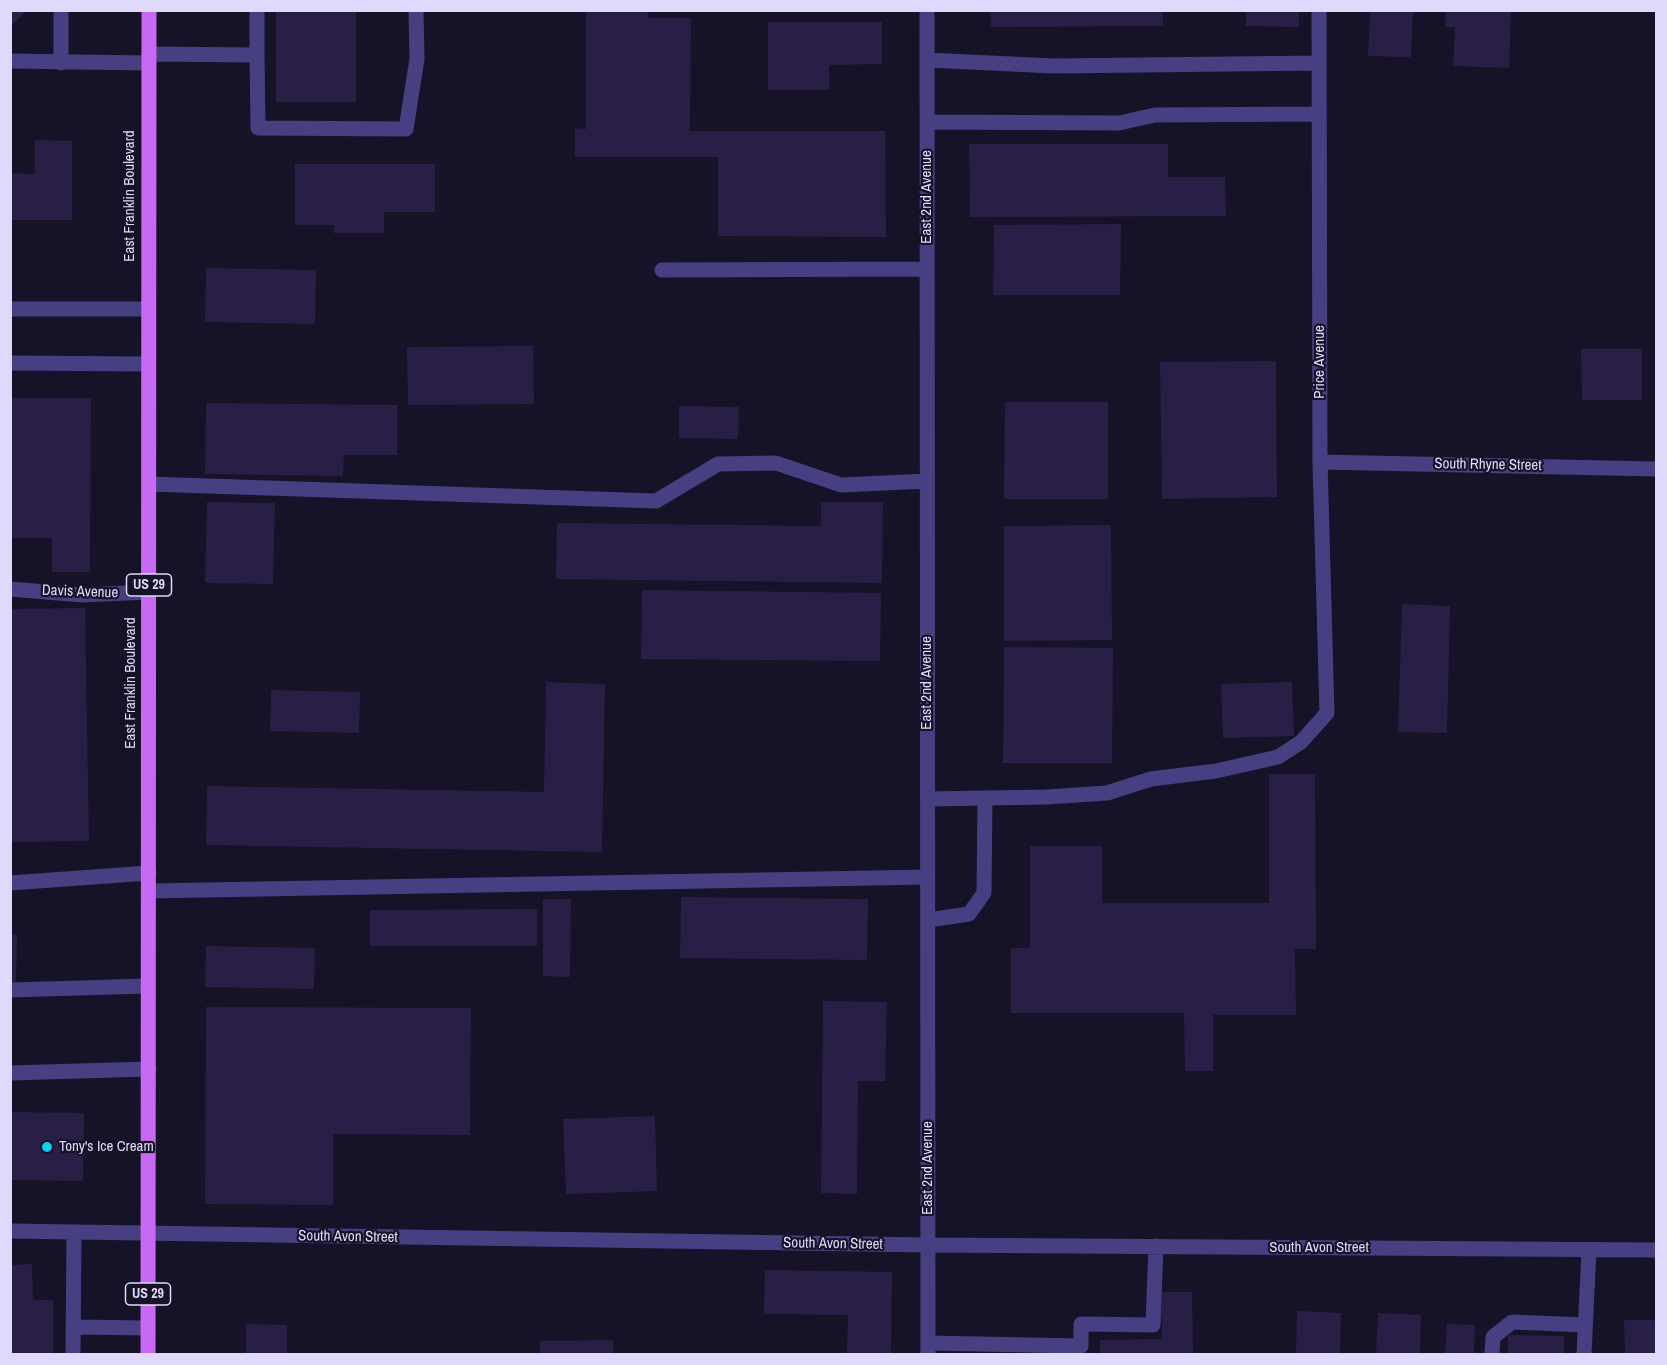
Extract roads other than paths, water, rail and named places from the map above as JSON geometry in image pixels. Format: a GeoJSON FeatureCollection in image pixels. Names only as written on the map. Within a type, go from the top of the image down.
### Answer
{"type":"FeatureCollection","features":[{"type":"Feature","properties":{"kind":"main road","name":"East Franklin Boulevard"},"geometry":{"type":"LineString","coordinates":[[148,1354],[149,10]]}},
{"type":"Feature","properties":{"kind":"street"},"geometry":{"type":"LineString","coordinates":[[61,10],[61,63]]}},
{"type":"Feature","properties":{"kind":"street"},"geometry":{"type":"LineString","coordinates":[[257,10],[258,128],[406,129],[417,59],[416,10]]}},
{"type":"Feature","properties":{"kind":"street","name":"East 2nd Avenue"},"geometry":{"type":"LineString","coordinates":[[927,10],[928,1349]]}},
{"type":"Feature","properties":{"kind":"street","name":"Price Avenue"},"geometry":{"type":"LineString","coordinates":[[985,798],[1107,793],[1151,779],[1216,771],[1278,757],[1302,742],[1327,713],[1320,462],[1319,10]]}},
{"type":"Feature","properties":{"kind":"street"},"geometry":{"type":"LineString","coordinates":[[10,61],[61,63],[257,55]]}},
{"type":"Feature","properties":{"kind":"street"},"geometry":{"type":"LineString","coordinates":[[927,60],[1054,66],[1319,63]]}},
{"type":"Feature","properties":{"kind":"street"},"geometry":{"type":"LineString","coordinates":[[927,122],[1119,123],[1155,115],[1319,114]]}},
{"type":"Feature","properties":{"kind":"street"},"geometry":{"type":"LineString","coordinates":[[662,270],[927,269]]}},
{"type":"Feature","properties":{"kind":"street"},"geometry":{"type":"LineString","coordinates":[[10,309],[148,309]]}},
{"type":"Feature","properties":{"kind":"street"},"geometry":{"type":"LineString","coordinates":[[10,363],[148,363]]}},
{"type":"Feature","properties":{"kind":"street","name":"South Rhyne Street"},"geometry":{"type":"LineString","coordinates":[[1320,462],[1656,469]]}},
{"type":"Feature","properties":{"kind":"street"},"geometry":{"type":"LineString","coordinates":[[149,484],[656,501],[718,464],[776,463],[841,485],[927,481]]}},
{"type":"Feature","properties":{"kind":"street","name":"Davis Avenue"},"geometry":{"type":"LineString","coordinates":[[10,589],[82,595],[149,592]]}},
{"type":"Feature","properties":{"kind":"street"},"geometry":{"type":"LineString","coordinates":[[928,800],[985,798],[984,893],[969,914],[928,920]]}},
{"type":"Feature","properties":{"kind":"street"},"geometry":{"type":"LineString","coordinates":[[10,883],[149,873]]}},
{"type":"Feature","properties":{"kind":"street"},"geometry":{"type":"LineString","coordinates":[[149,891],[928,877]]}},
{"type":"Feature","properties":{"kind":"street"},"geometry":{"type":"LineString","coordinates":[[10,990],[148,986]]}},
{"type":"Feature","properties":{"kind":"street"},"geometry":{"type":"LineString","coordinates":[[10,1073],[148,1069]]}},
{"type":"Feature","properties":{"kind":"street","name":"South Avon Street"},"geometry":{"type":"LineString","coordinates":[[10,1231],[928,1245],[1656,1250]]}},
{"type":"Feature","properties":{"kind":"street"},"geometry":{"type":"LineString","coordinates":[[73,1354],[74,1232]]}},
{"type":"Feature","properties":{"kind":"street"},"geometry":{"type":"LineString","coordinates":[[928,1349],[1081,1346],[1081,1324],[1153,1325],[1156,1246]]}},
{"type":"Feature","properties":{"kind":"street"},"geometry":{"type":"LineString","coordinates":[[1584,1354],[1589,1250]]}},
{"type":"Feature","properties":{"kind":"street"},"geometry":{"type":"LineString","coordinates":[[1492,1354],[1493,1337],[1512,1322],[1585,1325]]}},
{"type":"Feature","properties":{"kind":"street"},"geometry":{"type":"LineString","coordinates":[[74,1327],[148,1328]]}},
{"type":"Feature","properties":{"kind":"place","name":"Tony's Ice Cream"},"geometry":{"type":"Point","coordinates":[47,1147]}}]}
